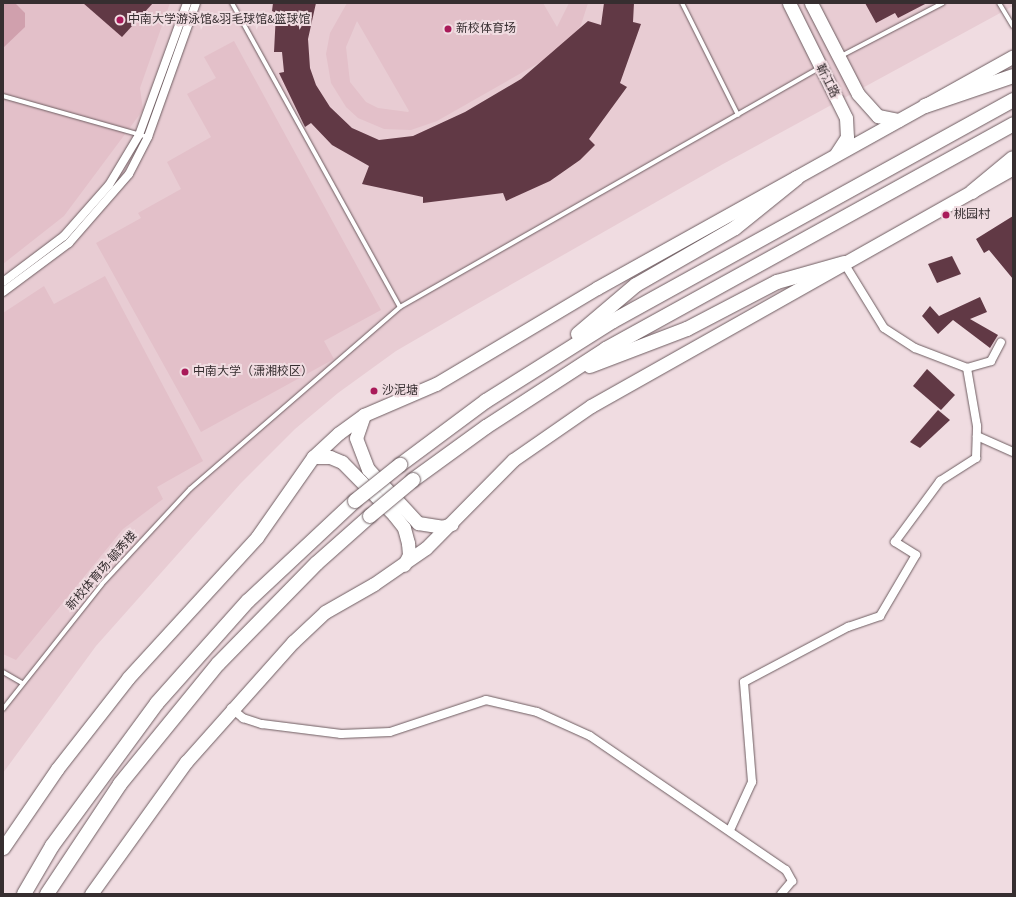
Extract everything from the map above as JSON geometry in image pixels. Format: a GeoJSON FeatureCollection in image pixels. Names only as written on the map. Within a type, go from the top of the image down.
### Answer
{"type":"FeatureCollection","features":[{"type":"Feature","properties":{"kind":"highway"},"geometry":{"type":"LineString","coordinates":[[925,106],[1013,76]]}},
{"type":"Feature","properties":{"kind":"highway"},"geometry":{"type":"LineString","coordinates":[[546,362],[1013,100]]}},
{"type":"Feature","properties":{"kind":"highway"},"geometry":{"type":"LineString","coordinates":[[47,894],[120,784],[212,670],[266,613],[370,516],[413,480],[558,379],[1013,124]]}},
{"type":"Feature","properties":{"kind":"highway"},"geometry":{"type":"LineString","coordinates":[[972,192],[1013,158]]}},
{"type":"Feature","properties":{"kind":"highway"},"geometry":{"type":"LineString","coordinates":[[24,894],[52,846],[157,703],[248,601],[355,501],[400,465],[546,362],[636,285],[736,228],[797,178]]}},
{"type":"Feature","properties":{"kind":"highway"},"geometry":{"type":"LineString","coordinates":[[558,379],[687,329],[777,282],[844,263]]}},
{"type":"Feature","properties":{"kind":"main road","name":"靳江路"},"geometry":{"type":"LineString","coordinates":[[789,3],[847,128],[842,148],[832,158]]}},
{"type":"Feature","properties":{"kind":"main road","name":"靳江路"},"geometry":{"type":"LineString","coordinates":[[810,3],[867,105],[878,116],[899,120]]}},
{"type":"Feature","properties":{"kind":"main road"},"geometry":{"type":"LineString","coordinates":[[3,848],[57,769],[128,678],[257,537],[314,458],[364,415],[436,384],[597,288],[797,178],[1013,56]]}},
{"type":"Feature","properties":{"kind":"main road"},"geometry":{"type":"LineString","coordinates":[[91,894],[139,824],[231,708],[325,612],[404,565],[452,524],[513,460],[547,434],[844,263],[1013,168]]}},
{"type":"Feature","properties":{"kind":"main road"},"geometry":{"type":"LineString","coordinates":[[364,415],[356,438],[368,469],[418,523],[442,527],[452,524]]}},
{"type":"Feature","properties":{"kind":"main road"},"geometry":{"type":"LineString","coordinates":[[314,458],[330,457],[342,462],[394,515],[404,528],[408,543],[409,555],[404,565]]}},
{"type":"Feature","properties":{"kind":"street"},"geometry":{"type":"LineString","coordinates":[[3,282],[39,257],[90,209],[109,185],[139,135],[187,3]]}},
{"type":"Feature","properties":{"kind":"street"},"geometry":{"type":"LineString","coordinates":[[3,292],[52,259],[93,219],[129,174],[148,137],[196,3]]}},
{"type":"Feature","properties":{"kind":"street"},"geometry":{"type":"LineString","coordinates":[[844,263],[884,328],[915,348],[967,368],[991,362],[1001,342]]}},
{"type":"Feature","properties":{"kind":"street"},"geometry":{"type":"LineString","coordinates":[[730,830],[752,782],[744,682],[848,627],[880,616],[916,555],[895,542],[940,481],[976,458],[977,436],[967,368]]}},
{"type":"Feature","properties":{"kind":"street"},"geometry":{"type":"LineString","coordinates":[[977,436],[1013,452]]}},
{"type":"Feature","properties":{"kind":"street"},"geometry":{"type":"LineString","coordinates":[[231,708],[243,718],[262,724],[341,734],[390,732],[486,700],[537,712],[590,736],[730,830],[786,870],[792,881],[781,894]]}},
{"type":"Feature","properties":{"kind":"lane"},"geometry":{"type":"LineString","coordinates":[[232,3],[400,306]]}},
{"type":"Feature","properties":{"kind":"lane"},"geometry":{"type":"LineString","coordinates":[[682,3],[738,115]]}},
{"type":"Feature","properties":{"kind":"lane"},"geometry":{"type":"LineString","coordinates":[[839,57],[943,3]]}},
{"type":"Feature","properties":{"kind":"lane"},"geometry":{"type":"LineString","coordinates":[[999,3],[1013,26]]}},
{"type":"Feature","properties":{"kind":"lane","name":"新校体育场-毓秀楼"},"geometry":{"type":"LineString","coordinates":[[3,709],[22,683],[102,584],[203,476],[400,306],[820,68]]}},
{"type":"Feature","properties":{"kind":"lane"},"geometry":{"type":"LineString","coordinates":[[3,96],[148,137]]}},
{"type":"Feature","properties":{"kind":"lane"},"geometry":{"type":"LineString","coordinates":[[3,672],[22,683]]}},
{"type":"Feature","properties":{"kind":"shaded area","name":"中南大学（潇湘校区）"},"geometry":{"type":"Polygon","coordinates":[[[3,3],[1013,3],[1013,6],[723,164],[470,308],[396,351],[338,393],[295,429],[240,484],[96,646],[3,773],[3,3]]]}},
{"type":"Feature","properties":{"kind":"shaded area"},"geometry":{"type":"Polygon","coordinates":[[[3,3],[170,3],[140,88],[143,110],[64,216],[3,264],[3,3]]]}},
{"type":"Feature","properties":{"kind":"shaded area"},"geometry":{"type":"Polygon","coordinates":[[[3,3],[15,3],[25,13],[25,27],[3,48],[3,3]]]}},
{"type":"Feature","properties":{"kind":"shaded area"},"geometry":{"type":"Polygon","coordinates":[[[347,3],[543,3],[557,27],[569,3],[588,3],[581,25],[572,39],[551,56],[437,121],[411,130],[384,129],[358,118],[346,107],[331,83],[326,54],[330,33],[347,3]],[[357,21],[346,47],[350,82],[366,102],[378,108],[409,111],[357,21]]]}},
{"type":"Feature","properties":{"kind":"shaded area"},"geometry":{"type":"Polygon","coordinates":[[[234,41],[381,310],[324,341],[334,359],[201,432],[96,243],[141,218],[138,213],[181,189],[167,162],[211,137],[187,94],[216,78],[204,57],[234,41]]]}},
{"type":"Feature","properties":{"kind":"shaded area"},"geometry":{"type":"Polygon","coordinates":[[[105,276],[203,461],[157,487],[163,499],[123,529],[16,660],[3,654],[3,313],[44,286],[54,304],[105,276]]]}},
{"type":"Feature","properties":{"kind":"building","name":"中南大学游泳馆&羽毛球馆&篮球馆"},"geometry":{"type":"Polygon","coordinates":[[[83,3],[153,3],[122,37],[83,3]]]}},
{"type":"Feature","properties":{"kind":"building"},"geometry":{"type":"Polygon","coordinates":[[[273,3],[316,3],[308,39],[310,68],[316,85],[330,107],[352,128],[379,140],[413,136],[465,112],[521,79],[588,21],[601,25],[604,3],[634,3],[633,22],[641,24],[620,83],[627,87],[589,139],[595,145],[580,160],[550,181],[506,201],[503,193],[423,203],[423,197],[362,184],[369,166],[332,145],[311,123],[305,127],[279,73],[284,72],[282,52],[274,52],[276,13],[272,11],[273,3]]]}},
{"type":"Feature","properties":{"kind":"building"},"geometry":{"type":"Polygon","coordinates":[[[865,3],[927,3],[898,18],[895,13],[876,23],[865,3]]]}},
{"type":"Feature","properties":{"kind":"building"},"geometry":{"type":"Polygon","coordinates":[[[1013,216],[1013,279],[989,250],[984,253],[976,239],[1013,216]]]}},
{"type":"Feature","properties":{"kind":"building"},"geometry":{"type":"Polygon","coordinates":[[[952,256],[961,274],[937,283],[928,264],[952,256]]]}},
{"type":"Feature","properties":{"kind":"building"},"geometry":{"type":"Polygon","coordinates":[[[980,297],[987,312],[970,319],[998,335],[990,348],[953,320],[938,334],[922,316],[930,306],[939,316],[980,297]]]}},
{"type":"Feature","properties":{"kind":"building"},"geometry":{"type":"Polygon","coordinates":[[[927,369],[955,395],[941,410],[913,386],[927,369]]]}},
{"type":"Feature","properties":{"kind":"building"},"geometry":{"type":"Polygon","coordinates":[[[938,410],[950,420],[920,448],[910,442],[938,410]]]}},
{"type":"Feature","properties":{"kind":"place","name":"中南大学游泳馆&羽毛球馆&篮球馆"},"geometry":{"type":"Point","coordinates":[120,20]}},
{"type":"Feature","properties":{"kind":"place","name":"新校体育场"},"geometry":{"type":"Point","coordinates":[448,29]}},
{"type":"Feature","properties":{"kind":"place","name":"桃园村"},"geometry":{"type":"Point","coordinates":[946,215]}},
{"type":"Feature","properties":{"kind":"place","name":"中南大学（潇湘校区）"},"geometry":{"type":"Point","coordinates":[185,372]}},
{"type":"Feature","properties":{"kind":"place","name":"沙泥塘"},"geometry":{"type":"Point","coordinates":[374,391]}}]}
